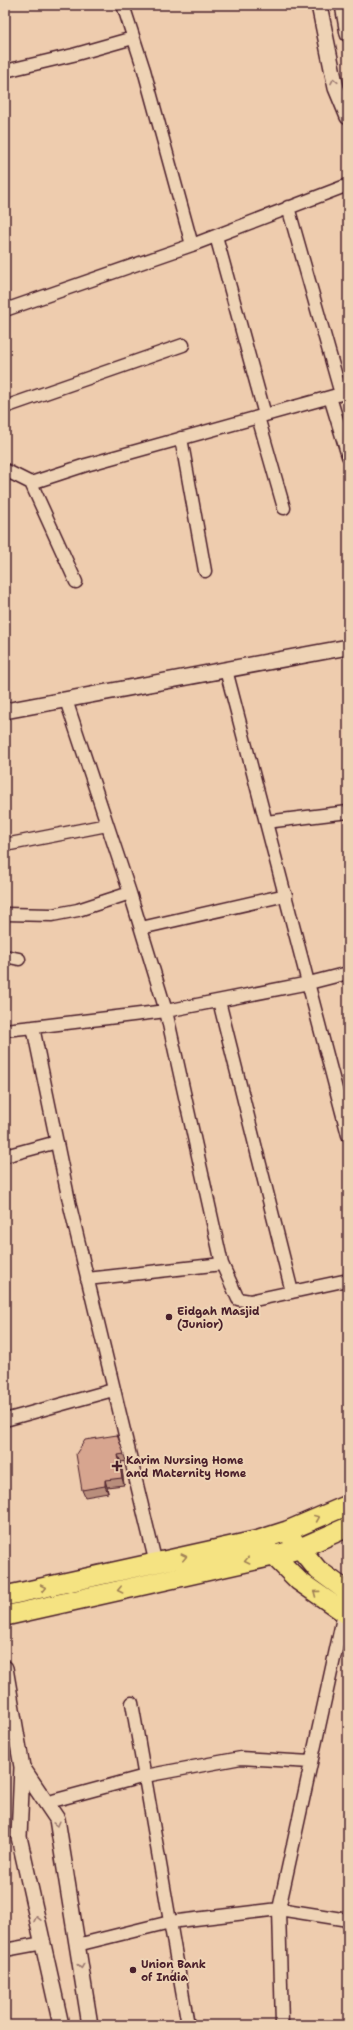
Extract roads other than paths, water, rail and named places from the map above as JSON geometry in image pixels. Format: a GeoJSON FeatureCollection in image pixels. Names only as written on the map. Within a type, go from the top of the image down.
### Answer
{"type":"FeatureCollection","features":[{"type":"Feature","properties":{"kind":"main road"},"geometry":{"type":"LineString","coordinates":[[5,1596],[156,1564],[259,1540],[287,1531],[348,1505]]}},
{"type":"Feature","properties":{"kind":"main road"},"geometry":{"type":"LineString","coordinates":[[5,1616],[273,1556],[298,1549],[348,1527]]}},
{"type":"Feature","properties":{"kind":"main road"},"geometry":{"type":"LineString","coordinates":[[287,1531],[298,1549],[318,1570],[348,1592]]}},
{"type":"Feature","properties":{"kind":"main road"},"geometry":{"type":"LineString","coordinates":[[259,1540],[273,1556],[299,1580],[346,1614]]}},
{"type":"Feature","properties":{"kind":"street"},"geometry":{"type":"LineString","coordinates":[[123,5],[134,38],[192,245]]}},
{"type":"Feature","properties":{"kind":"street"},"geometry":{"type":"LineString","coordinates":[[320,5],[336,88],[348,117]]}},
{"type":"Feature","properties":{"kind":"street"},"geometry":{"type":"LineString","coordinates":[[343,5],[348,34]]}},
{"type":"Feature","properties":{"kind":"street"},"geometry":{"type":"LineString","coordinates":[[5,71],[73,55],[134,38]]}},
{"type":"Feature","properties":{"kind":"street"},"geometry":{"type":"LineString","coordinates":[[5,310],[192,245],[288,207],[348,186]]}},
{"type":"Feature","properties":{"kind":"street"},"geometry":{"type":"LineString","coordinates":[[288,207],[340,395],[348,456]]}},
{"type":"Feature","properties":{"kind":"street"},"geometry":{"type":"LineString","coordinates":[[216,236],[284,508]]}},
{"type":"Feature","properties":{"kind":"street"},"geometry":{"type":"LineString","coordinates":[[5,407],[183,345]]}},
{"type":"Feature","properties":{"kind":"street"},"geometry":{"type":"LineString","coordinates":[[31,483],[86,464],[340,395]]}},
{"type":"Feature","properties":{"kind":"street"},"geometry":{"type":"LineString","coordinates":[[181,438],[205,571]]}},
{"type":"Feature","properties":{"kind":"street"},"geometry":{"type":"LineString","coordinates":[[5,470],[31,483],[76,582]]}},
{"type":"Feature","properties":{"kind":"street"},"geometry":{"type":"LineString","coordinates":[[5,711],[348,647]]}},
{"type":"Feature","properties":{"kind":"street"},"geometry":{"type":"LineString","coordinates":[[226,670],[348,1135]]}},
{"type":"Feature","properties":{"kind":"street"},"geometry":{"type":"LineString","coordinates":[[66,700],[130,893],[166,1011],[222,1264],[238,1299],[250,1301],[348,1280]]}},
{"type":"Feature","properties":{"kind":"street"},"geometry":{"type":"LineString","coordinates":[[266,822],[348,812]]}},
{"type":"Feature","properties":{"kind":"street"},"geometry":{"type":"LineString","coordinates":[[5,845],[107,825]]}},
{"type":"Feature","properties":{"kind":"street"},"geometry":{"type":"LineString","coordinates":[[5,914],[52,915],[78,910],[130,893]]}},
{"type":"Feature","properties":{"kind":"street"},"geometry":{"type":"LineString","coordinates":[[141,928],[286,895]]}},
{"type":"Feature","properties":{"kind":"street"},"geometry":{"type":"LineString","coordinates":[[5,956],[19,959]]}},
{"type":"Feature","properties":{"kind":"street"},"geometry":{"type":"LineString","coordinates":[[5,1030],[166,1011],[309,983],[348,973]]}},
{"type":"Feature","properties":{"kind":"street"},"geometry":{"type":"LineString","coordinates":[[219,1001],[292,1292]]}},
{"type":"Feature","properties":{"kind":"street"},"geometry":{"type":"LineString","coordinates":[[33,1027],[87,1279],[156,1564]]}},
{"type":"Feature","properties":{"kind":"street"},"geometry":{"type":"LineString","coordinates":[[5,1156],[57,1142]]}},
{"type":"Feature","properties":{"kind":"street"},"geometry":{"type":"LineString","coordinates":[[87,1279],[222,1264]]}},
{"type":"Feature","properties":{"kind":"street"},"geometry":{"type":"LineString","coordinates":[[5,1420],[113,1390]]}},
{"type":"Feature","properties":{"kind":"street"},"geometry":{"type":"LineString","coordinates":[[282,2025],[279,1909],[311,1762],[346,1614]]}},
{"type":"Feature","properties":{"kind":"street"},"geometry":{"type":"LineString","coordinates":[[5,1668],[22,1767],[19,1837],[61,2025]]}},
{"type":"Feature","properties":{"kind":"street"},"geometry":{"type":"LineString","coordinates":[[132,1703],[188,2025]]}},
{"type":"Feature","properties":{"kind":"street"},"geometry":{"type":"LineString","coordinates":[[45,1803],[145,1776],[241,1758],[311,1762]]}},
{"type":"Feature","properties":{"kind":"street"},"geometry":{"type":"LineString","coordinates":[[22,1767],[57,1819],[90,2025]]}},
{"type":"Feature","properties":{"kind":"street"},"geometry":{"type":"LineString","coordinates":[[77,1945],[170,1922],[279,1909],[348,1920]]}},
{"type":"Feature","properties":{"kind":"street"},"geometry":{"type":"LineString","coordinates":[[5,1950],[43,1943]]}},
{"type":"Feature","properties":{"kind":"place","name":"Eidgah Masjid (Junior)"},"geometry":{"type":"Point","coordinates":[169,1317]}},
{"type":"Feature","properties":{"kind":"place","name":"Karim Nursing Home and Maternity Home"},"geometry":{"type":"Point","coordinates":[117,1466]}},
{"type":"Feature","properties":{"kind":"place","name":"Union Bank of India"},"geometry":{"type":"Point","coordinates":[133,1970]}}]}
